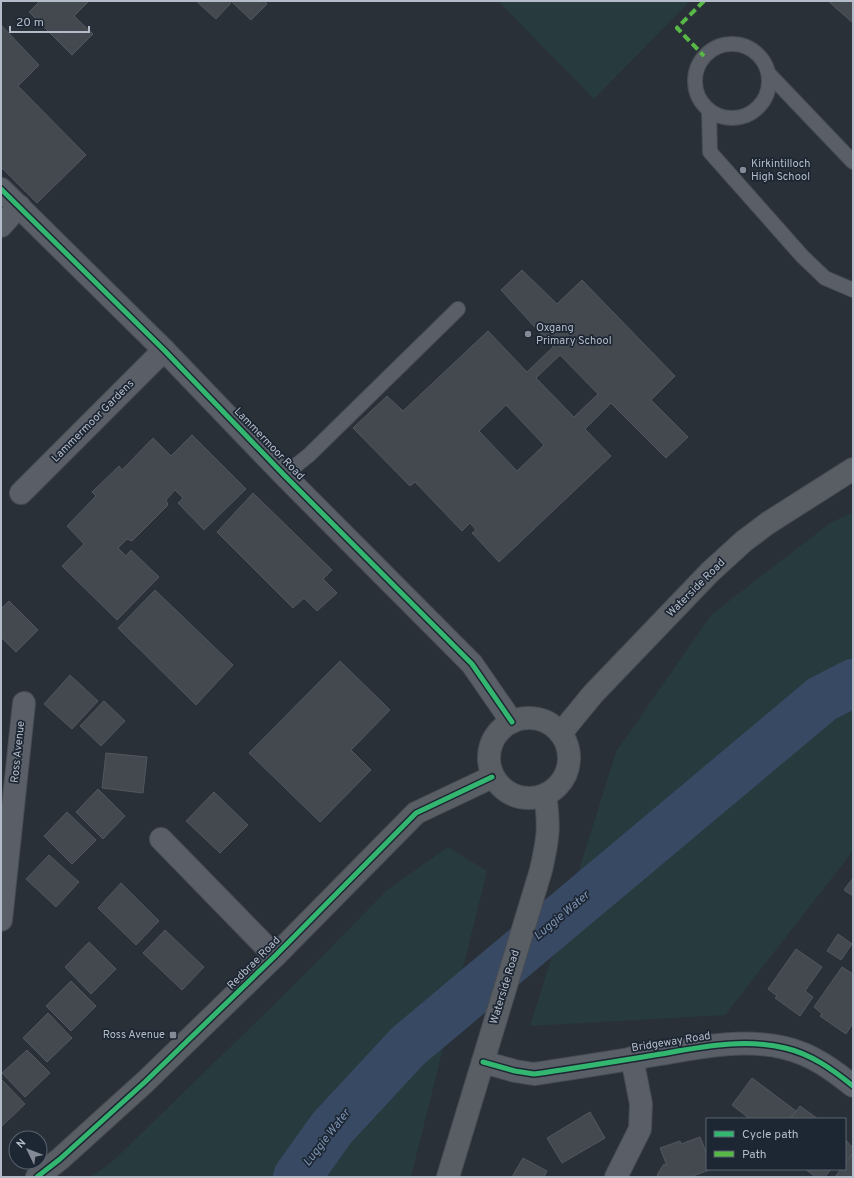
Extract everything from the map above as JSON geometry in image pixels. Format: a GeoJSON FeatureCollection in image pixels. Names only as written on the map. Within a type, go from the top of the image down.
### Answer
{"type":"FeatureCollection","features":[{"type":"Feature","properties":{"kind":"main road","name":"Waterside Road"},"geometry":{"type":"LineString","coordinates":[[561,733],[592,694],[710,572],[768,523],[853,469]]}},
{"type":"Feature","properties":{"kind":"main road"},"geometry":{"type":"LineString","coordinates":[[526,718],[538,719],[551,724],[561,733],[569,752],[569,766],[564,779],[555,789],[545,796],[538,798],[520,798],[501,788],[492,776],[488,759],[490,745],[496,736],[512,722],[526,718]]}},
{"type":"Feature","properties":{"kind":"main road","name":"Redbrae Road"},"geometry":{"type":"LineString","coordinates":[[37,1177],[60,1159],[145,1082],[275,956],[416,813],[492,776]]}},
{"type":"Feature","properties":{"kind":"main road","name":"Waterside Road"},"geometry":{"type":"LineString","coordinates":[[448,1177],[541,870],[548,839],[548,815],[545,796]]}},
{"type":"Feature","properties":{"kind":"street","name":"Lammermoor Road"},"geometry":{"type":"LineString","coordinates":[[1,189],[164,350],[284,475],[472,664],[512,722]]}},
{"type":"Feature","properties":{"kind":"street"},"geometry":{"type":"LineString","coordinates":[[1,226],[19,206]]}},
{"type":"Feature","properties":{"kind":"street","name":"Lammermoor Gardens"},"geometry":{"type":"LineString","coordinates":[[21,493],[164,350]]}},
{"type":"Feature","properties":{"kind":"street","name":"Ross Avenue"},"geometry":{"type":"LineString","coordinates":[[1,920],[24,703]]}},
{"type":"Feature","properties":{"kind":"street"},"geometry":{"type":"LineString","coordinates":[[161,839],[275,956]]}},
{"type":"Feature","properties":{"kind":"street","name":"Bridgeway Road"},"geometry":{"type":"LineString","coordinates":[[483,1062],[515,1071],[534,1074],[716,1045],[755,1043],[784,1048],[810,1056],[832,1069],[853,1086]]}},
{"type":"Feature","properties":{"kind":"street"},"geometry":{"type":"LineString","coordinates":[[616,1177],[640,1129],[641,1104],[632,1058]]}},
{"type":"Feature","properties":{"kind":"lane"},"geometry":{"type":"LineString","coordinates":[[724,44],[736,44],[748,47],[758,54],[765,63],[769,74],[769,87],[764,99],[756,109],[745,116],[732,118],[720,116],[709,110],[700,100],[695,89],[695,78],[698,66],[704,56],[713,48],[724,44]]}},
{"type":"Feature","properties":{"kind":"lane"},"geometry":{"type":"LineString","coordinates":[[769,74],[853,162]]}},
{"type":"Feature","properties":{"kind":"lane"},"geometry":{"type":"LineString","coordinates":[[709,110],[710,152],[802,256],[825,278],[853,290]]}},
{"type":"Feature","properties":{"kind":"lane"},"geometry":{"type":"LineString","coordinates":[[284,475],[309,455],[458,309]]}},
{"type":"Feature","properties":{"kind":"green space"},"geometry":{"type":"Polygon","coordinates":[[[498,1],[690,1],[594,99],[498,1]]]}},
{"type":"Feature","properties":{"kind":"green space"},"geometry":{"type":"Polygon","coordinates":[[[853,512],[853,851],[725,1015],[530,1026],[616,752],[711,615],[830,523],[853,512]]]}},
{"type":"Feature","properties":{"kind":"green space"},"geometry":{"type":"Polygon","coordinates":[[[448,847],[487,871],[411,1177],[91,1177],[113,1161],[294,985],[387,890],[448,847]]]}},
{"type":"Feature","properties":{"kind":"building"},"geometry":{"type":"Polygon","coordinates":[[[40,1],[89,1],[74,16],[93,34],[72,55],[29,12],[40,1]]]}},
{"type":"Feature","properties":{"kind":"building"},"geometry":{"type":"Polygon","coordinates":[[[196,1],[229,1],[231,3],[216,19],[196,1]]]}},
{"type":"Feature","properties":{"kind":"building"},"geometry":{"type":"Polygon","coordinates":[[[265,1],[267,4],[251,20],[232,2],[265,1]]]}},
{"type":"Feature","properties":{"kind":"building"},"geometry":{"type":"Polygon","coordinates":[[[828,1],[853,1],[853,23],[828,1]]]}},
{"type":"Feature","properties":{"kind":"building"},"geometry":{"type":"Polygon","coordinates":[[[1,25],[39,65],[18,86],[86,155],[37,203],[1,167],[1,25]]]}},
{"type":"Feature","properties":{"kind":"building"},"geometry":{"type":"Polygon","coordinates":[[[522,270],[557,304],[582,280],[675,376],[651,400],[688,437],[666,458],[611,403],[585,429],[611,456],[499,562],[472,533],[476,530],[470,523],[462,531],[415,482],[410,486],[353,428],[387,396],[403,411],[488,331],[527,372],[553,347],[501,290],[522,270]],[[560,355],[536,378],[574,417],[598,394],[560,355]],[[506,405],[479,431],[517,471],[544,445],[506,405]]]}},
{"type":"Feature","properties":{"kind":"building"},"geometry":{"type":"Polygon","coordinates":[[[192,435],[246,489],[204,530],[178,503],[183,498],[175,490],[166,500],[168,505],[132,541],[127,539],[118,548],[126,556],[131,550],[159,577],[117,620],[62,566],[84,544],[67,526],[96,496],[92,492],[119,466],[122,470],[153,438],[171,456],[192,435]]]}},
{"type":"Feature","properties":{"kind":"building"},"geometry":{"type":"Polygon","coordinates":[[[253,493],[332,570],[323,579],[337,593],[317,611],[304,598],[293,608],[217,532],[253,493]]]}},
{"type":"Feature","properties":{"kind":"building"},"geometry":{"type":"Polygon","coordinates":[[[155,590],[233,665],[196,705],[118,628],[155,590]]]}},
{"type":"Feature","properties":{"kind":"building"},"geometry":{"type":"Polygon","coordinates":[[[9,601],[38,630],[16,652],[1,637],[1,609],[9,601]]]}},
{"type":"Feature","properties":{"kind":"building"},"geometry":{"type":"Polygon","coordinates":[[[340,661],[390,710],[351,750],[371,770],[320,822],[249,753],[340,661]]]}},
{"type":"Feature","properties":{"kind":"building"},"geometry":{"type":"Polygon","coordinates":[[[70,675],[98,701],[72,729],[44,704],[70,675]]]}},
{"type":"Feature","properties":{"kind":"building"},"geometry":{"type":"Polygon","coordinates":[[[104,701],[125,721],[101,746],[80,726],[104,701]]]}},
{"type":"Feature","properties":{"kind":"building"},"geometry":{"type":"Polygon","coordinates":[[[106,753],[147,757],[143,793],[102,788],[106,753]]]}},
{"type":"Feature","properties":{"kind":"building"},"geometry":{"type":"Polygon","coordinates":[[[98,789],[125,816],[103,839],[76,812],[98,789]]]}},
{"type":"Feature","properties":{"kind":"building"},"geometry":{"type":"Polygon","coordinates":[[[214,792],[248,825],[220,853],[186,821],[214,792]]]}},
{"type":"Feature","properties":{"kind":"building"},"geometry":{"type":"Polygon","coordinates":[[[67,812],[96,840],[72,864],[44,836],[67,812]]]}},
{"type":"Feature","properties":{"kind":"building"},"geometry":{"type":"Polygon","coordinates":[[[49,855],[79,882],[56,907],[26,879],[49,855]]]}},
{"type":"Feature","properties":{"kind":"building"},"geometry":{"type":"Polygon","coordinates":[[[853,878],[853,896],[844,890],[853,878]]]}},
{"type":"Feature","properties":{"kind":"building"},"geometry":{"type":"Polygon","coordinates":[[[121,883],[159,921],[136,945],[98,908],[121,883]]]}},
{"type":"Feature","properties":{"kind":"building"},"geometry":{"type":"Polygon","coordinates":[[[165,930],[204,967],[182,990],[143,953],[165,930]]]}},
{"type":"Feature","properties":{"kind":"building"},"geometry":{"type":"Polygon","coordinates":[[[838,934],[852,944],[841,960],[827,951],[838,934]]]}},
{"type":"Feature","properties":{"kind":"building"},"geometry":{"type":"Polygon","coordinates":[[[89,942],[116,969],[91,994],[65,967],[89,942]]]}},
{"type":"Feature","properties":{"kind":"building"},"geometry":{"type":"Polygon","coordinates":[[[796,949],[822,967],[805,991],[813,997],[800,1016],[775,998],[777,996],[768,989],[796,949]]]}},
{"type":"Feature","properties":{"kind":"building"},"geometry":{"type":"Polygon","coordinates":[[[842,967],[853,974],[853,1023],[846,1034],[820,1016],[822,1014],[814,1007],[842,967]]]}},
{"type":"Feature","properties":{"kind":"building"},"geometry":{"type":"Polygon","coordinates":[[[71,981],[96,1006],[71,1031],[46,1006],[71,981]]]}},
{"type":"Feature","properties":{"kind":"building"},"geometry":{"type":"Polygon","coordinates":[[[48,1013],[72,1038],[47,1062],[23,1038],[48,1013]]]}},
{"type":"Feature","properties":{"kind":"building"},"geometry":{"type":"Polygon","coordinates":[[[27,1050],[50,1073],[25,1097],[2,1073],[27,1050]]]}},
{"type":"Feature","properties":{"kind":"building"},"geometry":{"type":"Polygon","coordinates":[[[752,1078],[796,1111],[791,1118],[749,1118],[732,1105],[752,1078]]]}},
{"type":"Feature","properties":{"kind":"building"},"geometry":{"type":"Polygon","coordinates":[[[1,1079],[25,1104],[1,1127],[1,1079]]]}},
{"type":"Feature","properties":{"kind":"building"},"geometry":{"type":"Polygon","coordinates":[[[800,1106],[817,1118],[791,1118],[800,1106]]]}},
{"type":"Feature","properties":{"kind":"building"},"geometry":{"type":"Polygon","coordinates":[[[590,1112],[605,1138],[562,1163],[547,1138],[590,1112]]]}},
{"type":"Feature","properties":{"kind":"building"},"geometry":{"type":"Polygon","coordinates":[[[700,1137],[706,1152],[706,1170],[709,1170],[690,1177],[659,1177],[657,1175],[664,1164],[667,1166],[660,1148],[680,1141],[681,1144],[700,1137]]]}},
{"type":"Feature","properties":{"kind":"building"},"geometry":{"type":"Polygon","coordinates":[[[846,1140],[853,1148],[853,1153],[846,1162],[846,1140]]]}},
{"type":"Feature","properties":{"kind":"building"},"geometry":{"type":"Polygon","coordinates":[[[853,1153],[853,1177],[835,1177],[840,1170],[846,1170],[846,1162],[853,1153]]]}},
{"type":"Feature","properties":{"kind":"building"},"geometry":{"type":"Polygon","coordinates":[[[523,1158],[547,1171],[544,1177],[512,1177],[523,1158]]]}},
{"type":"Feature","properties":{"kind":"building"},"geometry":{"type":"Polygon","coordinates":[[[806,1170],[830,1170],[825,1177],[816,1177],[806,1170]]]}},
{"type":"Feature","properties":{"kind":"waterway","name":"Luggie Water"},"geometry":{"type":"LineString","coordinates":[[297,1177],[332,1128],[408,1046],[822,699],[853,683]]}},
{"type":"Feature","properties":{"kind":"marked path"},"geometry":{"type":"LineString","coordinates":[[704,1],[677,28],[704,56]]}},
{"type":"Feature","properties":{"kind":"cycle path"},"geometry":{"type":"LineString","coordinates":[[1,189],[164,350],[284,475],[472,664],[512,722]]}},
{"type":"Feature","properties":{"kind":"cycle path"},"geometry":{"type":"LineString","coordinates":[[37,1177],[60,1159],[145,1082],[275,956],[416,813],[492,777]]}},
{"type":"Feature","properties":{"kind":"cycle path"},"geometry":{"type":"LineString","coordinates":[[483,1062],[515,1071],[534,1074],[707,1046],[738,1044],[770,1045],[804,1054],[829,1068],[853,1086]]}},
{"type":"Feature","properties":{"kind":"place","name":"Kirkintilloch High School"},"geometry":{"type":"Point","coordinates":[743,170]}},
{"type":"Feature","properties":{"kind":"place","name":"Oxgang Primary School"},"geometry":{"type":"Point","coordinates":[528,334]}},
{"type":"Feature","properties":{"kind":"place","name":"Ross Avenue"},"geometry":{"type":"Point","coordinates":[173,1035]}}]}
